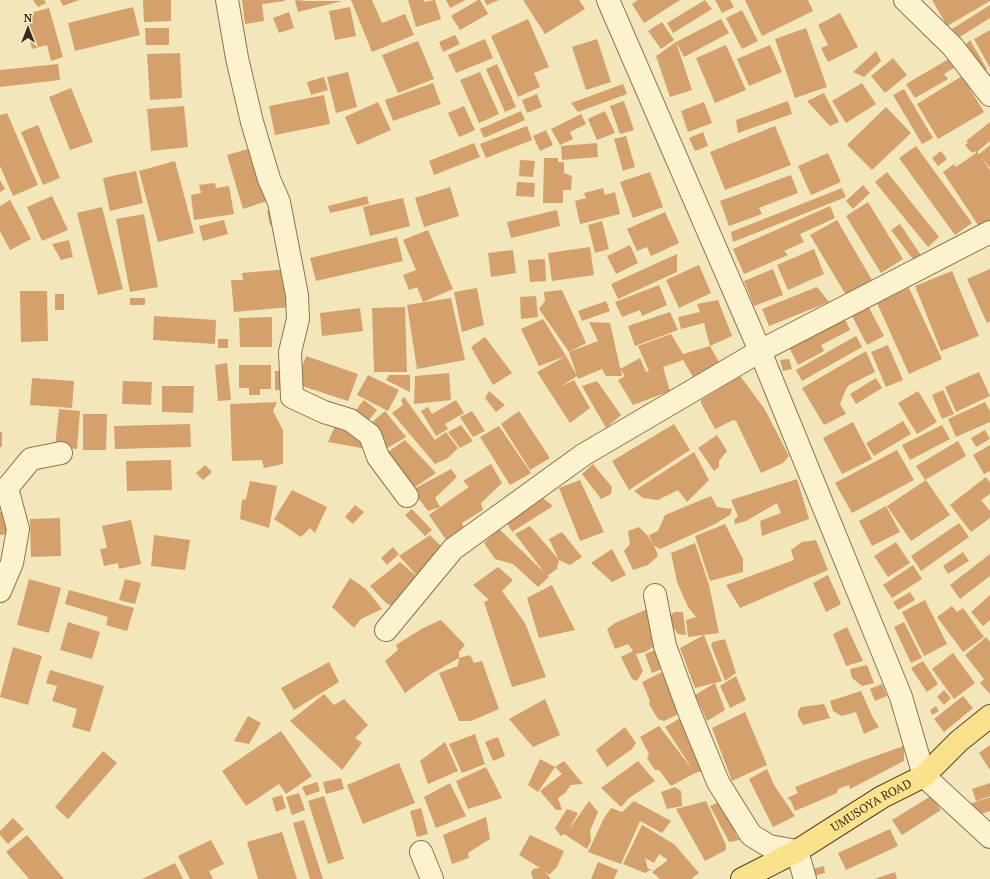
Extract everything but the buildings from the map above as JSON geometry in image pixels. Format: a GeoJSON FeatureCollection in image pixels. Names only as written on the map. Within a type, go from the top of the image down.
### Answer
{"type":"FeatureCollection","features":[{"type":"Feature","properties":{"kind":"main road","name":"UMUSOYA ROAD"},"geometry":{"type":"LineString","coordinates":[[742,879],[797,851],[882,797],[924,776],[959,741],[990,716]]}},
{"type":"Feature","properties":{"kind":"street"},"geometry":{"type":"LineString","coordinates":[[227,0],[237,58],[252,122],[269,179],[279,202],[297,295],[298,319],[290,352],[292,396],[324,412],[350,420],[370,435],[378,457],[407,496]]}},
{"type":"Feature","properties":{"kind":"street"},"geometry":{"type":"LineString","coordinates":[[608,0],[760,351],[901,696],[924,776],[990,837]]}},
{"type":"Feature","properties":{"kind":"street"},"geometry":{"type":"LineString","coordinates":[[905,0],[953,48],[990,95]]}},
{"type":"Feature","properties":{"kind":"street"},"geometry":{"type":"LineString","coordinates":[[386,630],[453,549],[583,455],[760,351],[990,232]]}},
{"type":"Feature","properties":{"kind":"street"},"geometry":{"type":"LineString","coordinates":[[0,591],[12,562],[18,529],[7,488],[31,459],[61,454]]}},
{"type":"Feature","properties":{"kind":"street"},"geometry":{"type":"LineString","coordinates":[[655,595],[665,646],[688,709],[718,782],[751,835],[768,846],[797,851],[805,879]]}},
{"type":"Feature","properties":{"kind":"street"},"geometry":{"type":"LineString","coordinates":[[421,852],[432,879]]}}]}
